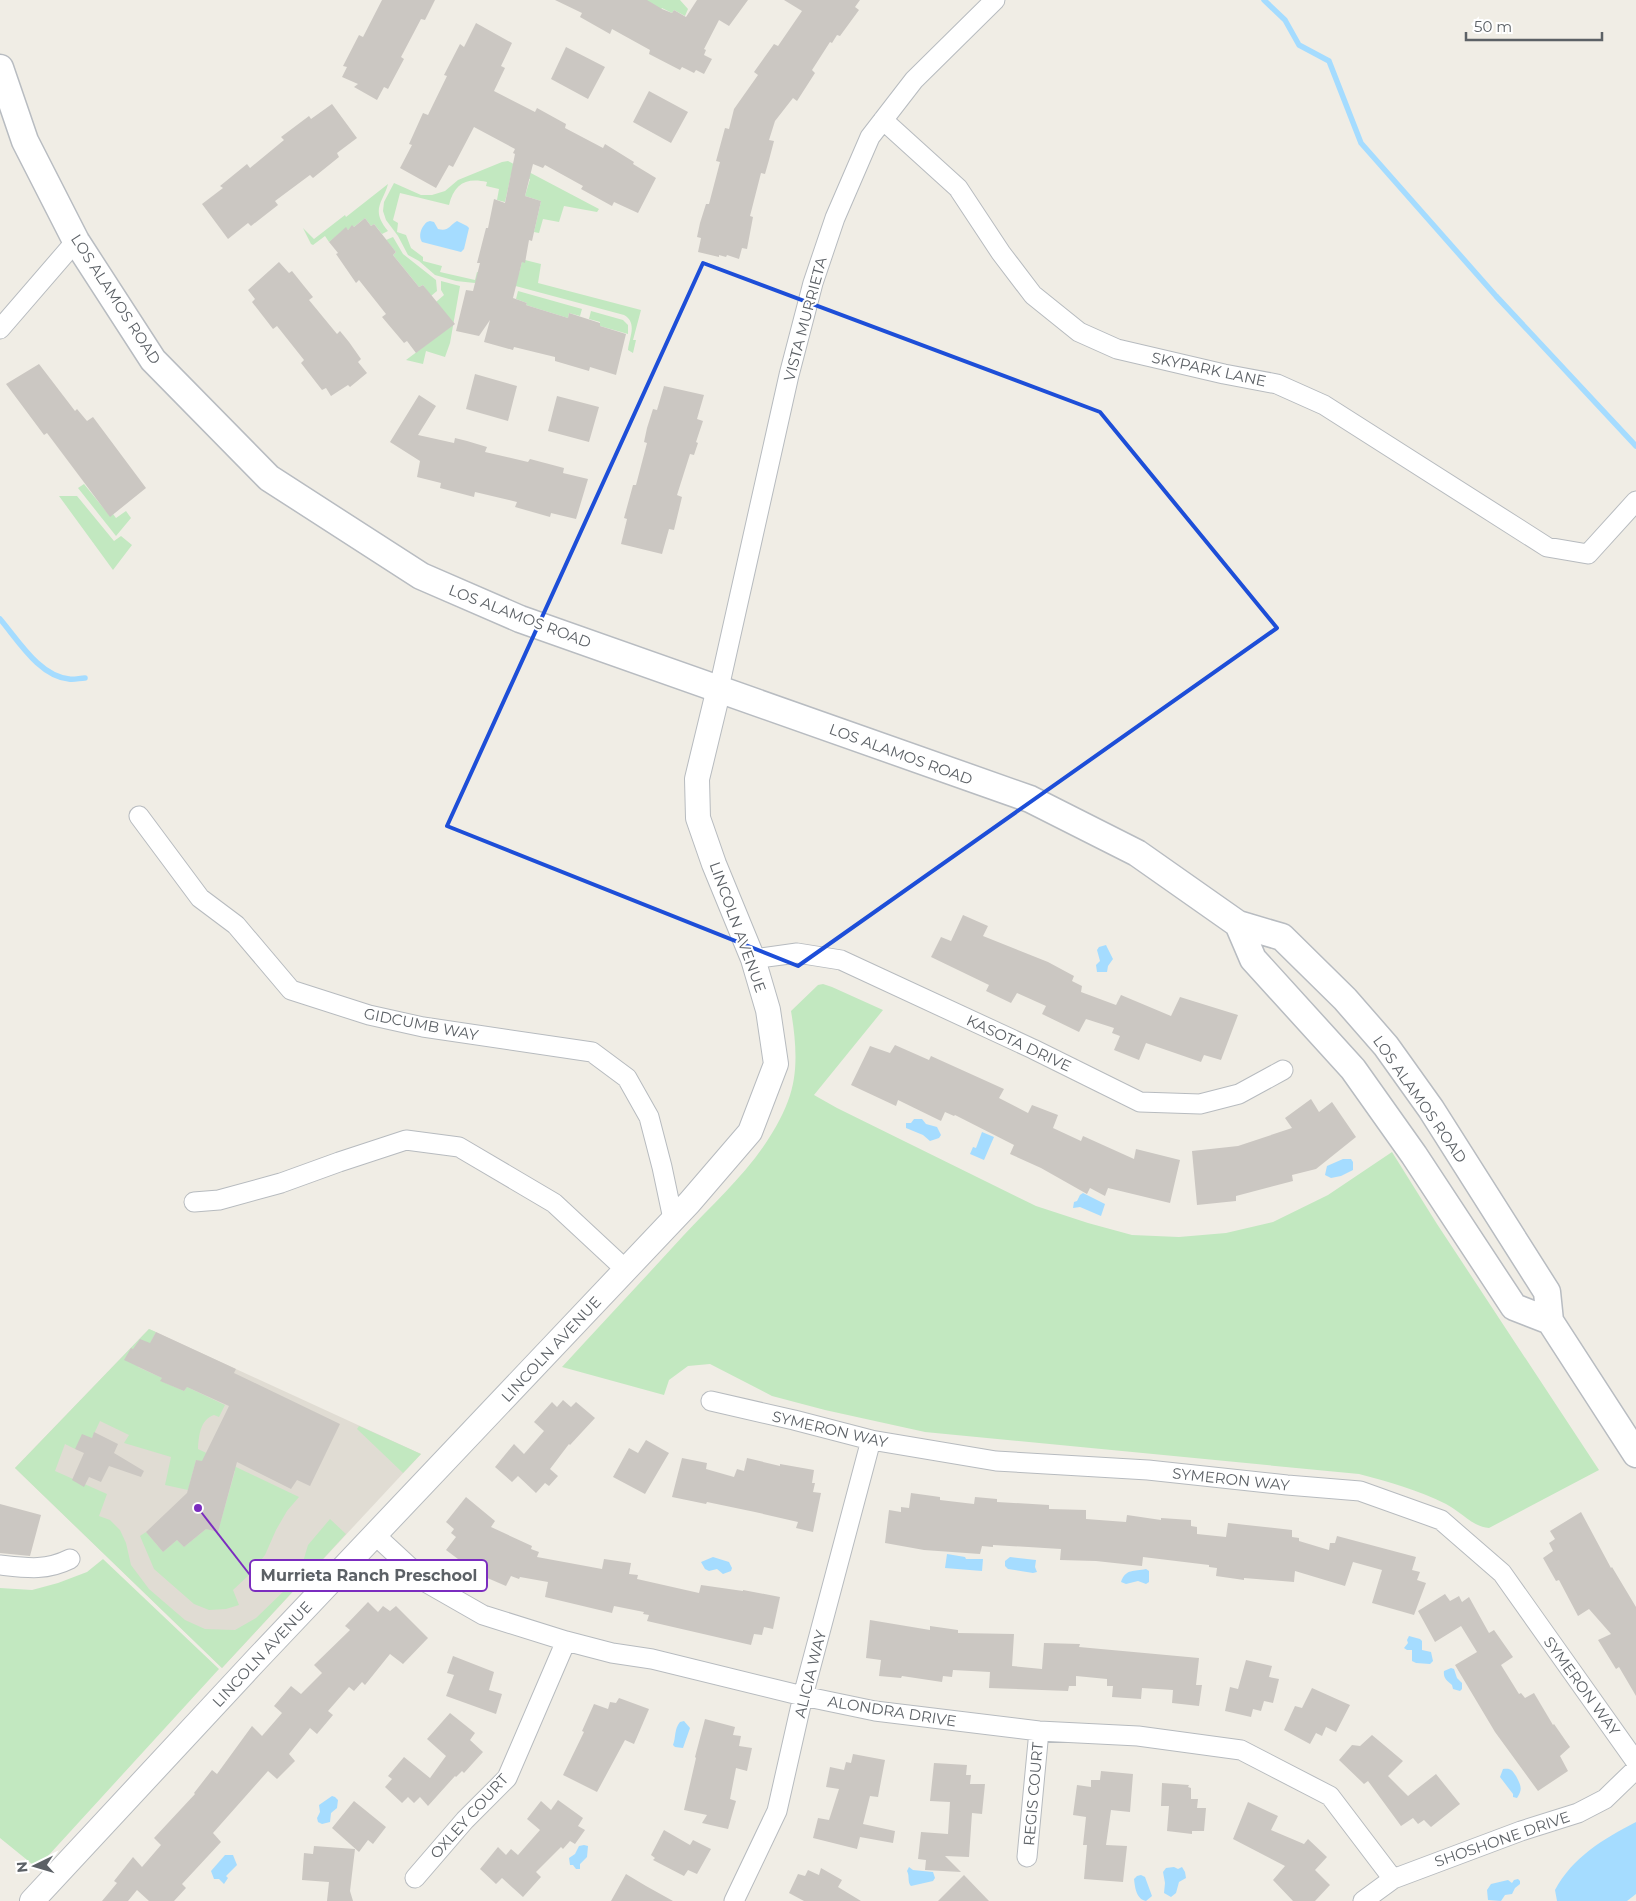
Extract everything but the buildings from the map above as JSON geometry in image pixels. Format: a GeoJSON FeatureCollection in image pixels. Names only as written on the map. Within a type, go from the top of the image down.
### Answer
{"type":"FeatureCollection","features":[{"type":"Feature","properties":{"kind":"main road","name":"LOS ALAMOS ROAD"},"geometry":{"type":"LineString","coordinates":[[0,68],[25,141],[76,241],[153,360],[268,478],[421,576],[520,619],[1030,799],[1137,853],[1238,924],[1282,937],[1345,999],[1386,1046],[1431,1109],[1547,1292],[1550,1321],[1636,1454]]}},
{"type":"Feature","properties":{"kind":"main road"},"geometry":{"type":"LineString","coordinates":[[1238,924],[1253,959],[1353,1069],[1414,1156],[1514,1307],[1550,1321]]}},
{"type":"Feature","properties":{"kind":"street","name":"VISTA MURRIETA"},"geometry":{"type":"LineString","coordinates":[[719,688],[789,375],[813,283],[836,218],[870,137],[914,80],[995,0]]}},
{"type":"Feature","properties":{"kind":"street","name":"SKYPARK LANE"},"geometry":{"type":"LineString","coordinates":[[883,120],[958,188],[1001,253],[1033,295],[1079,332],[1117,349],[1224,374],[1277,384],[1324,405],[1547,547],[1588,554],[1636,501]]}},
{"type":"Feature","properties":{"kind":"street"},"geometry":{"type":"LineString","coordinates":[[0,329],[76,241]]}},
{"type":"Feature","properties":{"kind":"street","name":"LINCOLN AVENUE"},"geometry":{"type":"LineString","coordinates":[[32,1901],[257,1659],[626,1270],[750,1132],[776,1064],[768,1010],[753,959],[714,864],[698,818],[698,779],[719,688]]}},
{"type":"Feature","properties":{"kind":"street","name":"GIDCUMB WAY"},"geometry":{"type":"LineString","coordinates":[[139,816],[200,898],[236,925],[291,990],[368,1015],[423,1027],[592,1052],[627,1078],[649,1117],[673,1219]]}},
{"type":"Feature","properties":{"kind":"street","name":"KASOTA DRIVE"},"geometry":{"type":"LineString","coordinates":[[753,959],[797,952],[841,960],[1032,1049],[1140,1102],[1200,1104],[1239,1094],[1283,1070]]}},
{"type":"Feature","properties":{"kind":"street"},"geometry":{"type":"LineString","coordinates":[[194,1202],[219,1200],[281,1183],[406,1140],[459,1148],[554,1203],[626,1270]]}},
{"type":"Feature","properties":{"kind":"street","name":"SYMERON WAY"},"geometry":{"type":"LineString","coordinates":[[711,1401],[870,1440],[996,1462],[1148,1470],[1360,1491],[1441,1520],[1502,1573],[1636,1762]]}},
{"type":"Feature","properties":{"kind":"street","name":"ALICIA WAY"},"geometry":{"type":"LineString","coordinates":[[734,1901],[777,1811],[803,1696],[870,1440]]}},
{"type":"Feature","properties":{"kind":"street","name":"ALONDRA DRIVE"},"geometry":{"type":"LineString","coordinates":[[375,1535],[427,1582],[483,1615],[612,1653],[652,1659],[803,1696],[884,1712],[1039,1731],[1138,1736],[1241,1750],[1330,1796],[1393,1879]]}},
{"type":"Feature","properties":{"kind":"street"},"geometry":{"type":"LineString","coordinates":[[0,1565],[37,1568],[57,1565],[70,1558]]}},
{"type":"Feature","properties":{"kind":"street","name":"OXLEY COURT"},"geometry":{"type":"LineString","coordinates":[[415,1878],[465,1820],[507,1778],[566,1641]]}},
{"type":"Feature","properties":{"kind":"street","name":"REGIS COURT"},"geometry":{"type":"LineString","coordinates":[[1027,1857],[1039,1731]]}},
{"type":"Feature","properties":{"kind":"street","name":"SHOSHONE DRIVE"},"geometry":{"type":"LineString","coordinates":[[1364,1901],[1393,1879],[1521,1831],[1578,1813],[1605,1799],[1636,1770]]}},
{"type":"Feature","properties":{"kind":"highlighted area"},"geometry":{"type":"Polygon","coordinates":[[[703,263],[1100,412],[1277,628],[798,966],[447,826],[703,263]]]}},
{"type":"Feature","properties":{"kind":"shaded area"},"geometry":{"type":"Polygon","coordinates":[[[149,1329],[421,1454],[222,1668],[15,1468],[149,1329]]]}},
{"type":"Feature","properties":{"kind":"green space"},"geometry":{"type":"Polygon","coordinates":[[[646,0],[680,0],[688,9],[685,16],[674,10],[672,13],[662,8],[660,11],[646,0]]]}},
{"type":"Feature","properties":{"kind":"green space"},"geometry":{"type":"Polygon","coordinates":[[[508,161],[599,209],[597,212],[564,206],[559,222],[543,219],[539,233],[534,232],[541,201],[525,196],[530,179],[511,175],[505,202],[497,200],[499,189],[486,186],[487,182],[480,181],[467,182],[458,187],[449,205],[400,193],[393,220],[398,223],[397,232],[406,235],[411,248],[423,257],[423,261],[442,266],[440,272],[475,280],[477,272],[490,275],[475,283],[456,281],[435,275],[419,261],[408,255],[398,236],[386,220],[383,211],[384,202],[394,183],[421,195],[432,195],[445,191],[458,180],[508,161]]]}},
{"type":"Feature","properties":{"kind":"green space"},"geometry":{"type":"Polygon","coordinates":[[[388,184],[379,206],[379,211],[380,217],[388,231],[382,234],[374,224],[371,226],[365,218],[354,227],[352,226],[348,230],[346,228],[329,242],[325,236],[313,245],[311,244],[303,228],[314,239],[388,184]]]}},
{"type":"Feature","properties":{"kind":"green space"},"geometry":{"type":"Polygon","coordinates":[[[393,237],[403,254],[436,280],[437,291],[431,296],[423,285],[419,287],[393,255],[396,252],[386,240],[393,237]]]}},
{"type":"Feature","properties":{"kind":"green space"},"geometry":{"type":"Polygon","coordinates":[[[525,260],[541,264],[538,283],[641,310],[633,340],[636,340],[633,353],[628,350],[632,326],[631,322],[624,315],[508,284],[511,271],[519,273],[522,262],[525,260]]]}},
{"type":"Feature","properties":{"kind":"green space"},"geometry":{"type":"Polygon","coordinates":[[[441,281],[460,286],[450,343],[445,357],[426,351],[423,364],[406,360],[434,339],[436,302],[444,295],[441,290],[441,281]]]}},
{"type":"Feature","properties":{"kind":"green space"},"geometry":{"type":"Polygon","coordinates":[[[518,291],[582,309],[580,316],[569,313],[568,318],[526,305],[527,303],[516,299],[518,291]]]}},
{"type":"Feature","properties":{"kind":"green space"},"geometry":{"type":"Polygon","coordinates":[[[591,311],[623,320],[628,325],[628,334],[600,326],[600,322],[589,319],[591,311]]]}},
{"type":"Feature","properties":{"kind":"green space"},"geometry":{"type":"Polygon","coordinates":[[[84,484],[110,516],[113,514],[116,518],[126,511],[131,518],[116,536],[78,488],[84,484]]]}},
{"type":"Feature","properties":{"kind":"green space"},"geometry":{"type":"Polygon","coordinates":[[[59,496],[77,496],[114,541],[121,536],[132,545],[113,570],[59,496]]]}},
{"type":"Feature","properties":{"kind":"green space"},"geometry":{"type":"Polygon","coordinates":[[[823,984],[883,1010],[814,1095],[1036,1206],[1088,1223],[1132,1235],[1179,1237],[1226,1233],[1273,1222],[1328,1195],[1392,1152],[1437,1224],[1599,1470],[1489,1528],[1472,1522],[1446,1504],[1425,1495],[1359,1474],[925,1432],[772,1396],[710,1364],[688,1366],[669,1380],[664,1395],[562,1367],[756,1157],[779,1121],[788,1101],[794,1079],[796,1057],[791,1011],[818,985],[823,984]]]}},
{"type":"Feature","properties":{"kind":"green space"},"geometry":{"type":"Polygon","coordinates":[[[149,1329],[156,1332],[138,1367],[162,1378],[161,1381],[184,1391],[187,1387],[225,1405],[219,1417],[214,1415],[209,1417],[203,1424],[198,1449],[299,1497],[287,1511],[265,1555],[249,1575],[233,1590],[239,1605],[226,1609],[209,1610],[194,1604],[154,1569],[140,1536],[146,1532],[163,1552],[177,1540],[184,1547],[206,1529],[218,1531],[235,1471],[196,1460],[188,1490],[165,1485],[171,1457],[124,1443],[129,1435],[100,1421],[92,1438],[75,1449],[65,1444],[55,1471],[107,1494],[99,1516],[110,1520],[120,1530],[126,1543],[131,1565],[149,1589],[185,1620],[205,1629],[235,1630],[256,1618],[286,1589],[300,1572],[308,1545],[330,1519],[346,1534],[222,1668],[15,1468],[149,1329]]]}},
{"type":"Feature","properties":{"kind":"green space"},"geometry":{"type":"Polygon","coordinates":[[[359,1426],[421,1454],[403,1473],[357,1429],[359,1426]]]}},
{"type":"Feature","properties":{"kind":"green space"},"geometry":{"type":"Polygon","coordinates":[[[103,1559],[219,1669],[37,1868],[0,1838],[0,1588],[32,1590],[58,1583],[87,1572],[103,1559]]]}},
{"type":"Feature","properties":{"kind":"water"},"geometry":{"type":"Polygon","coordinates":[[[430,221],[434,222],[438,229],[441,230],[446,229],[457,221],[467,226],[469,228],[464,249],[461,252],[422,242],[420,234],[425,224],[430,221]]]}},
{"type":"Feature","properties":{"kind":"water"},"geometry":{"type":"Polygon","coordinates":[[[1106,945],[1113,959],[1108,966],[1107,972],[1097,972],[1096,965],[1100,961],[1097,950],[1099,947],[1106,945]]]}},
{"type":"Feature","properties":{"kind":"water"},"geometry":{"type":"Polygon","coordinates":[[[914,1119],[922,1119],[926,1124],[937,1127],[941,1135],[939,1138],[930,1141],[923,1135],[906,1128],[906,1123],[911,1123],[914,1119]]]}},
{"type":"Feature","properties":{"kind":"water"},"geometry":{"type":"Polygon","coordinates":[[[982,1132],[994,1137],[984,1160],[970,1154],[973,1147],[976,1148],[982,1132]]]}},
{"type":"Feature","properties":{"kind":"water"},"geometry":{"type":"Polygon","coordinates":[[[1343,1159],[1351,1159],[1353,1170],[1341,1176],[1331,1178],[1325,1175],[1327,1166],[1343,1159]]]}},
{"type":"Feature","properties":{"kind":"water"},"geometry":{"type":"Polygon","coordinates":[[[1083,1193],[1105,1204],[1101,1216],[1080,1207],[1073,1208],[1074,1202],[1083,1193]]]}},
{"type":"Feature","properties":{"kind":"water"},"geometry":{"type":"Polygon","coordinates":[[[947,1554],[965,1557],[966,1559],[983,1559],[982,1571],[945,1568],[947,1554]]]}},
{"type":"Feature","properties":{"kind":"water"},"geometry":{"type":"Polygon","coordinates":[[[713,1557],[729,1562],[732,1568],[731,1571],[723,1574],[717,1569],[709,1571],[705,1569],[701,1562],[713,1557]]]}},
{"type":"Feature","properties":{"kind":"water"},"geometry":{"type":"Polygon","coordinates":[[[1010,1557],[1036,1560],[1035,1567],[1037,1572],[1008,1569],[1005,1566],[1005,1561],[1010,1557]]]}},
{"type":"Feature","properties":{"kind":"water"},"geometry":{"type":"Polygon","coordinates":[[[1146,1569],[1149,1571],[1149,1582],[1146,1584],[1138,1581],[1126,1584],[1121,1582],[1125,1574],[1131,1571],[1146,1569]]]}},
{"type":"Feature","properties":{"kind":"water"},"geometry":{"type":"Polygon","coordinates":[[[1409,1636],[1420,1639],[1422,1641],[1422,1650],[1431,1652],[1433,1661],[1430,1664],[1412,1661],[1412,1650],[1404,1648],[1408,1643],[1409,1636]]]}},
{"type":"Feature","properties":{"kind":"water"},"geometry":{"type":"Polygon","coordinates":[[[1451,1668],[1454,1669],[1457,1678],[1462,1683],[1460,1691],[1453,1689],[1445,1677],[1444,1671],[1451,1668]]]}},
{"type":"Feature","properties":{"kind":"water"},"geometry":{"type":"Polygon","coordinates":[[[684,1721],[690,1728],[683,1748],[675,1747],[673,1745],[677,1728],[680,1722],[684,1721]]]}},
{"type":"Feature","properties":{"kind":"water"},"geometry":{"type":"Polygon","coordinates":[[[1503,1769],[1511,1770],[1518,1779],[1521,1790],[1517,1798],[1513,1797],[1513,1794],[1500,1777],[1503,1769]]]}},
{"type":"Feature","properties":{"kind":"water"},"geometry":{"type":"Polygon","coordinates":[[[332,1796],[338,1800],[337,1808],[331,1813],[330,1822],[322,1824],[318,1822],[317,1818],[320,1812],[319,1805],[332,1796]]]}},
{"type":"Feature","properties":{"kind":"water"},"geometry":{"type":"Polygon","coordinates":[[[1636,1822],[1636,1894],[1627,1901],[1557,1901],[1555,1890],[1562,1878],[1580,1858],[1601,1842],[1636,1822]]]}},
{"type":"Feature","properties":{"kind":"water"},"geometry":{"type":"Polygon","coordinates":[[[579,1846],[588,1846],[587,1857],[580,1864],[580,1869],[576,1869],[573,1865],[570,1865],[569,1858],[575,1854],[579,1846]]]}},
{"type":"Feature","properties":{"kind":"water"},"geometry":{"type":"Polygon","coordinates":[[[225,1855],[233,1855],[237,1865],[226,1876],[228,1878],[224,1884],[219,1879],[214,1879],[211,1871],[225,1855]]]}},
{"type":"Feature","properties":{"kind":"water"},"geometry":{"type":"Polygon","coordinates":[[[909,1867],[913,1870],[933,1872],[935,1878],[933,1881],[911,1886],[907,1871],[909,1867]]]}},
{"type":"Feature","properties":{"kind":"water"},"geometry":{"type":"Polygon","coordinates":[[[1174,1867],[1178,1869],[1182,1867],[1186,1878],[1179,1882],[1176,1893],[1171,1897],[1164,1893],[1163,1872],[1166,1868],[1174,1867]]]}},
{"type":"Feature","properties":{"kind":"water"},"geometry":{"type":"Polygon","coordinates":[[[1141,1875],[1145,1877],[1152,1896],[1146,1901],[1140,1898],[1135,1886],[1134,1879],[1141,1875]]]}},
{"type":"Feature","properties":{"kind":"water"},"geometry":{"type":"Polygon","coordinates":[[[1518,1879],[1520,1884],[1512,1894],[1505,1895],[1501,1901],[1488,1900],[1487,1890],[1491,1884],[1508,1880],[1512,1883],[1518,1879]]]}},
{"type":"Feature","properties":{"kind":"waterway"},"geometry":{"type":"LineString","coordinates":[[1264,0],[1285,20],[1299,45],[1329,61],[1361,143],[1496,296],[1636,446]]}},
{"type":"Feature","properties":{"kind":"waterway"},"geometry":{"type":"LineString","coordinates":[[0,619],[30,656],[48,671],[69,679],[85,678]]}},
{"type":"Feature","properties":{"kind":"place","name":"Murrieta Ranch Preschool"},"geometry":{"type":"Point","coordinates":[198,1508]}}]}
